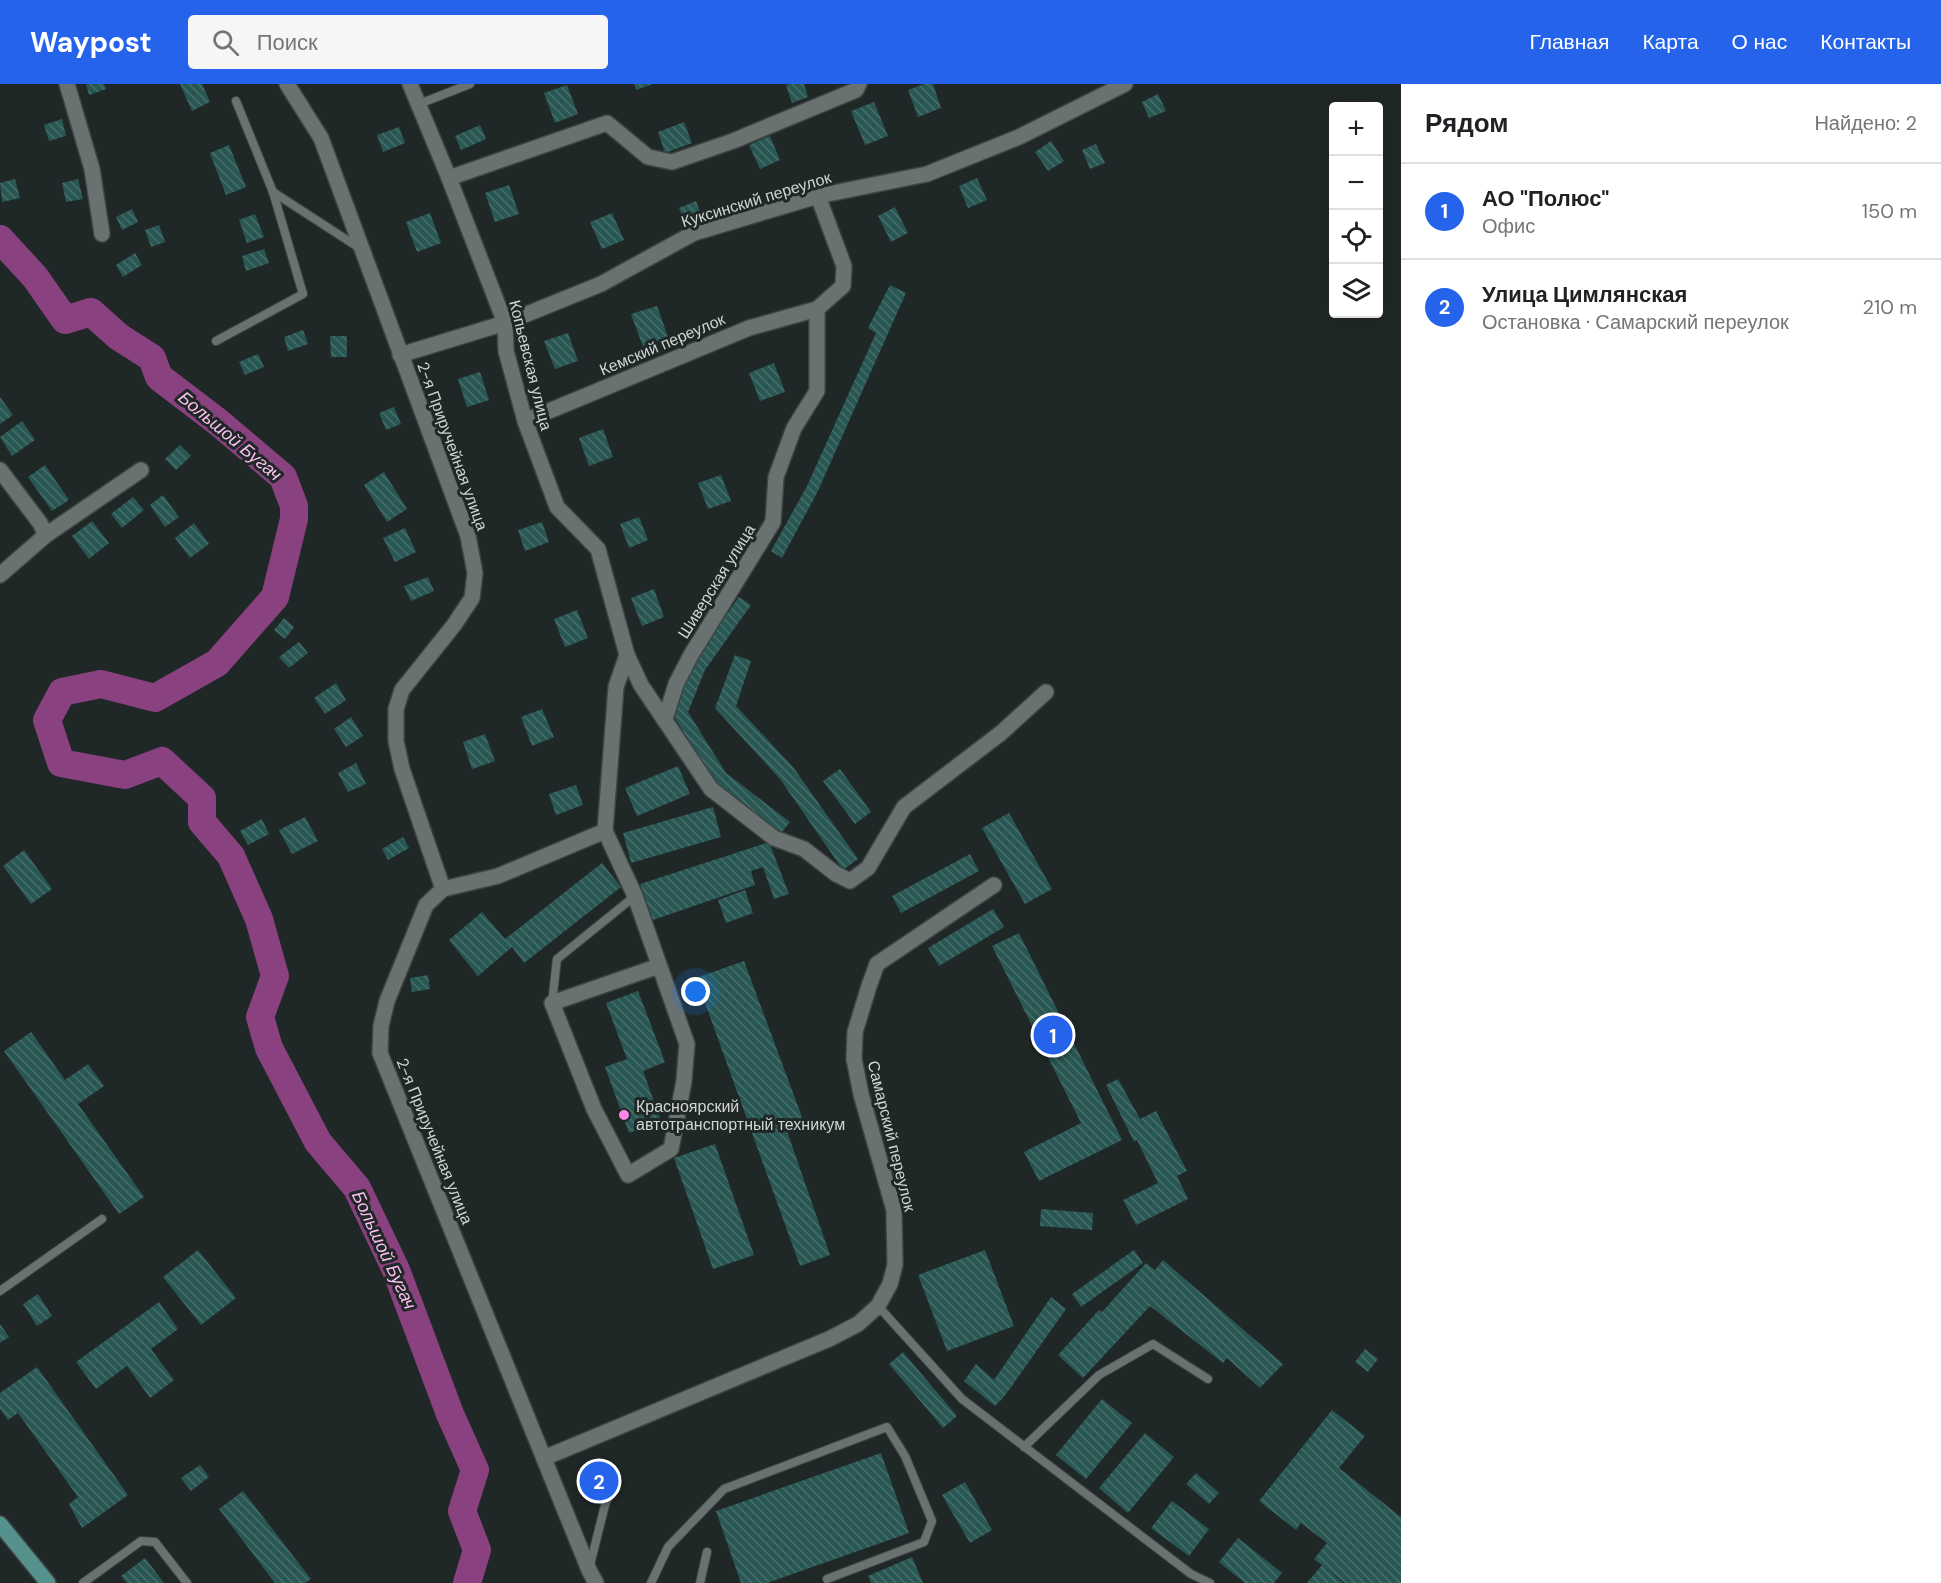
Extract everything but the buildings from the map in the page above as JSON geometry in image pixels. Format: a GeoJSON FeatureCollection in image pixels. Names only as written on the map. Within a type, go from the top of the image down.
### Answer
{"type":"FeatureCollection","features":[{"type":"Feature","properties":{"kind":"main road"},"geometry":{"type":"LineString","coordinates":[[0,1524],[48,1583]]}},
{"type":"Feature","properties":{"kind":"street"},"geometry":{"type":"LineString","coordinates":[[67,84],[92,170],[102,234]]}},
{"type":"Feature","properties":{"kind":"street","name":"2-я Приручейная улица"},"geometry":{"type":"LineString","coordinates":[[287,84],[321,138],[468,536],[475,573],[472,598],[454,625],[402,690],[396,708],[396,741],[402,769],[443,889],[426,905],[387,1001],[381,1026],[380,1053],[593,1576]]}},
{"type":"Feature","properties":{"kind":"street","name":"Копьевская улица"},"geometry":{"type":"LineString","coordinates":[[410,84],[505,323],[506,351],[525,421],[557,507],[598,549],[627,655],[641,685],[711,789],[774,838],[804,849],[836,874],[850,881],[868,868],[904,807],[1001,734],[1046,692]]}},
{"type":"Feature","properties":{"kind":"street"},"geometry":{"type":"LineString","coordinates":[[449,178],[607,123],[648,157],[672,162],[733,141],[856,90],[859,84]]}},
{"type":"Feature","properties":{"kind":"street","name":"Куксинский переулок"},"geometry":{"type":"LineString","coordinates":[[400,355],[505,323],[601,284],[694,233],[818,196],[927,174],[1019,137],[1125,84]]}},
{"type":"Feature","properties":{"kind":"street"},"geometry":{"type":"LineString","coordinates":[[816,309],[843,286],[844,266],[818,196]]}},
{"type":"Feature","properties":{"kind":"street","name":"Кемский переулок"},"geometry":{"type":"LineString","coordinates":[[525,421],[749,328],[816,309]]}},
{"type":"Feature","properties":{"kind":"street","name":"Шиверская улица"},"geometry":{"type":"LineString","coordinates":[[665,719],[676,684],[691,655],[773,522],[776,477],[794,428],[817,391],[816,309]]}},
{"type":"Feature","properties":{"kind":"street"},"geometry":{"type":"LineString","coordinates":[[0,470],[40,523],[46,536]]}},
{"type":"Feature","properties":{"kind":"street"},"geometry":{"type":"LineString","coordinates":[[0,575],[46,536],[141,470]]}},
{"type":"Feature","properties":{"kind":"street"},"geometry":{"type":"LineString","coordinates":[[627,655],[616,687],[605,831],[635,896],[687,1044],[684,1081],[671,1149],[628,1175],[594,1109],[552,1003],[659,966]]}},
{"type":"Feature","properties":{"kind":"street"},"geometry":{"type":"LineString","coordinates":[[443,889],[498,876],[605,831]]}},
{"type":"Feature","properties":{"kind":"street","name":"Самарский переулок"},"geometry":{"type":"LineString","coordinates":[[544,1458],[829,1339],[858,1324],[878,1306],[890,1284],[895,1265],[894,1210],[861,1094],[854,1059],[855,1032],[877,964],[994,885]]}},
{"type":"Feature","properties":{"kind":"lane"},"geometry":{"type":"LineString","coordinates":[[419,104],[470,84]]}},
{"type":"Feature","properties":{"kind":"lane"},"geometry":{"type":"LineString","coordinates":[[216,340],[303,294],[273,192],[236,101]]}},
{"type":"Feature","properties":{"kind":"lane"},"geometry":{"type":"LineString","coordinates":[[273,192],[362,250]]}},
{"type":"Feature","properties":{"kind":"lane"},"geometry":{"type":"LineString","coordinates":[[552,1003],[557,959],[635,896]]}},
{"type":"Feature","properties":{"kind":"lane"},"geometry":{"type":"LineString","coordinates":[[0,1291],[102,1219]]}},
{"type":"Feature","properties":{"kind":"lane"},"geometry":{"type":"LineString","coordinates":[[878,1306],[962,1400],[1191,1574],[1210,1583]]}},
{"type":"Feature","properties":{"kind":"lane"},"geometry":{"type":"LineString","coordinates":[[1024,1447],[1099,1375],[1153,1344],[1208,1379]]}},
{"type":"Feature","properties":{"kind":"lane"},"geometry":{"type":"LineString","coordinates":[[651,1583],[668,1547],[724,1489],[887,1427],[904,1456],[932,1521],[924,1542],[827,1579]]}},
{"type":"Feature","properties":{"kind":"lane"},"geometry":{"type":"LineString","coordinates":[[593,1576],[605,1505],[611,1491]]}},
{"type":"Feature","properties":{"kind":"lane"},"geometry":{"type":"LineString","coordinates":[[83,1583],[141,1541],[155,1542],[187,1583]]}},
{"type":"Feature","properties":{"kind":"lane"},"geometry":{"type":"LineString","coordinates":[[700,1583],[707,1552]]}},
{"type":"Feature","properties":{"kind":"waterway","name":"Большой Бугач"},"geometry":{"type":"LineString","coordinates":[[0,239],[35,277],[65,320],[91,312],[119,337],[152,358],[159,377],[218,422],[283,477],[294,506],[294,519],[275,597],[217,663],[155,698],[101,684],[62,692],[47,720],[61,763],[125,775],[162,761],[202,798],[202,822],[231,856],[259,919],[275,976],[260,1017],[269,1048],[318,1142],[357,1188],[396,1270],[450,1414],[475,1470],[462,1511],[477,1550],[467,1583]]}},
{"type":"Feature","properties":{"kind":"place","name":"АО \"Полюс\""},"geometry":{"type":"Point","coordinates":[1053,1035]}},
{"type":"Feature","properties":{"kind":"place","name":"Красноярский автотранспортный техникум"},"geometry":{"type":"Point","coordinates":[624,1115]}},
{"type":"Feature","properties":{"kind":"place","name":"Улица Цимлянская"},"geometry":{"type":"Point","coordinates":[599,1481]}}]}
